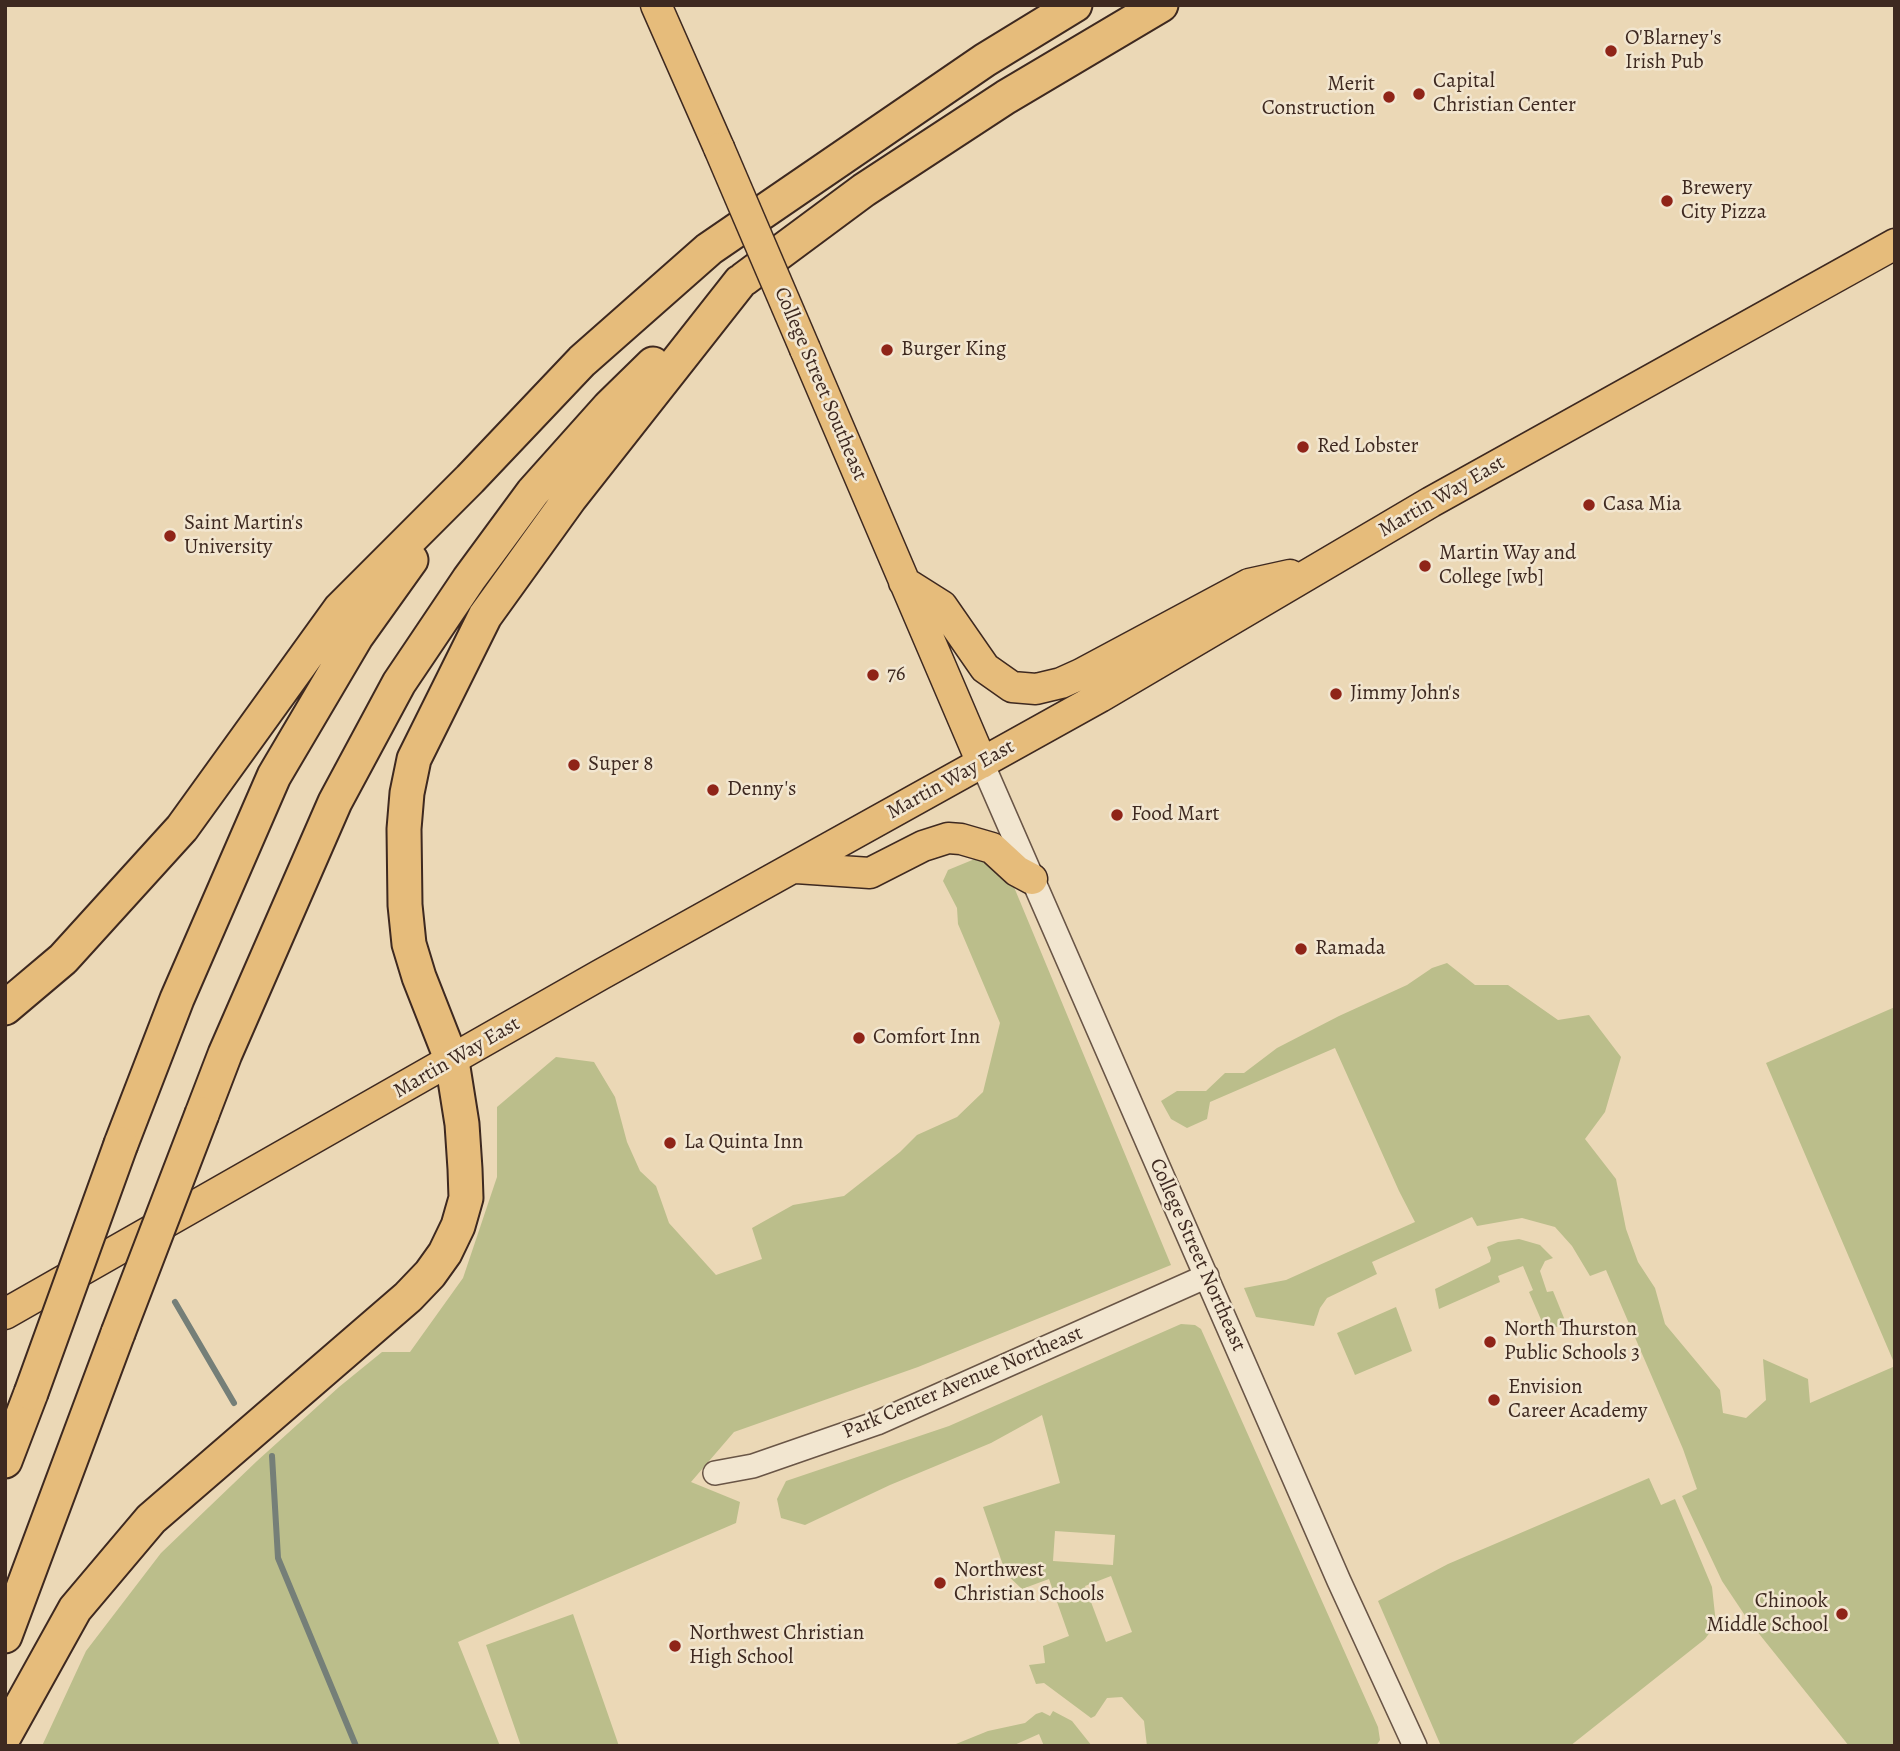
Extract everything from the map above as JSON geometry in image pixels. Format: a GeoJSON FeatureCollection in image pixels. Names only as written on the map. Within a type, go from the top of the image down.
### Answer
{"type":"FeatureCollection","features":[{"type":"Feature","properties":{"kind":"highway"},"geometry":{"type":"LineString","coordinates":[[5,1008],[63,959],[182,828],[340,609],[470,479],[582,360],[709,248],[985,60],[1075,5]]}},
{"type":"Feature","properties":{"kind":"highway"},"geometry":{"type":"LineString","coordinates":[[5,1636],[225,1054],[335,802],[399,683],[469,579],[533,492],[609,407],[740,282],[864,190],[995,104],[1161,5]]}},
{"type":"Feature","properties":{"kind":"highway"},"geometry":{"type":"LineString","coordinates":[[5,1735],[75,1609],[151,1519],[408,1297],[445,1253],[458,1226],[466,1198],[462,1124],[453,1061],[419,977],[410,944],[405,905],[404,829],[407,793],[414,760],[485,616],[570,498],[740,282]]}},
{"type":"Feature","properties":{"kind":"highway"},"geometry":{"type":"LineString","coordinates":[[5,1461],[121,1143],[177,999],[274,776],[356,638],[470,479]]}},
{"type":"Feature","properties":{"kind":"main road","name":"College Street Southeast"},"geometry":{"type":"LineString","coordinates":[[656,5],[982,764]]}},
{"type":"Feature","properties":{"kind":"main road","name":"Martin Way East"},"geometry":{"type":"LineString","coordinates":[[5,1314],[600,975],[1100,697],[1455,489],[1895,244]]}},
{"type":"Feature","properties":{"kind":"main road"},"geometry":{"type":"LineString","coordinates":[[904,582],[942,606],[985,668],[1012,687],[1036,690],[1082,674],[1249,584],[1318,569]]}},
{"type":"Feature","properties":{"kind":"main road"},"geometry":{"type":"LineString","coordinates":[[796,868],[870,873],[923,846],[948,838],[992,848],[1017,871],[1032,879]]}},
{"type":"Feature","properties":{"kind":"street","name":"College Street Northeast"},"geometry":{"type":"LineString","coordinates":[[982,764],[1339,1581],[1415,1746]]}},
{"type":"Feature","properties":{"kind":"street","name":"Park Center Avenue Northeast"},"geometry":{"type":"LineString","coordinates":[[715,1473],[753,1466],[877,1423],[1207,1276]]}},
{"type":"Feature","properties":{"kind":"green space"},"geometry":{"type":"Polygon","coordinates":[[[982,856],[1009,875],[1171,1265],[918,1367],[734,1432],[691,1482],[740,1502],[736,1523],[458,1642],[500,1746],[42,1746],[86,1651],[161,1553],[257,1461],[382,1352],[410,1352],[463,1278],[497,1177],[497,1107],[556,1057],[594,1062],[615,1097],[627,1142],[640,1171],[656,1186],[669,1223],[716,1275],[762,1259],[752,1228],[793,1205],[844,1196],[900,1152],[917,1135],[957,1117],[983,1092],[1000,1023],[958,924],[957,908],[943,881],[948,870],[982,856]]]}},
{"type":"Feature","properties":{"kind":"green space"},"geometry":{"type":"Polygon","coordinates":[[[1447,963],[1475,985],[1508,985],[1558,1020],[1589,1015],[1621,1057],[1605,1112],[1585,1139],[1616,1179],[1626,1229],[1638,1262],[1655,1288],[1665,1324],[1720,1390],[1723,1413],[1746,1418],[1766,1400],[1763,1359],[1808,1379],[1810,1403],[1893,1367],[1895,1746],[1849,1746],[1748,1620],[1722,1581],[1682,1496],[1697,1489],[1683,1449],[1606,1270],[1590,1276],[1572,1246],[1555,1227],[1522,1218],[1477,1226],[1472,1217],[1372,1262],[1377,1274],[1327,1298],[1320,1308],[1314,1326],[1256,1317],[1244,1288],[1286,1280],[1415,1222],[1335,1048],[1210,1102],[1207,1119],[1187,1128],[1171,1119],[1161,1101],[1177,1091],[1206,1091],[1225,1073],[1244,1073],[1277,1048],[1407,985],[1432,968],[1447,963]]]}},
{"type":"Feature","properties":{"kind":"green space"},"geometry":{"type":"Polygon","coordinates":[[[1895,1007],[1895,1365],[1766,1063],[1895,1007]]]}},
{"type":"Feature","properties":{"kind":"green space"},"geometry":{"type":"Polygon","coordinates":[[[1519,1239],[1540,1245],[1553,1258],[1545,1261],[1540,1271],[1547,1292],[1553,1291],[1566,1323],[1546,1331],[1529,1292],[1533,1290],[1523,1266],[1498,1276],[1500,1282],[1439,1309],[1435,1289],[1490,1262],[1487,1247],[1498,1242],[1519,1239]]]}},
{"type":"Feature","properties":{"kind":"green space"},"geometry":{"type":"Polygon","coordinates":[[[1396,1307],[1412,1351],[1355,1375],[1337,1333],[1396,1307]]]}},
{"type":"Feature","properties":{"kind":"green space"},"geometry":{"type":"Polygon","coordinates":[[[1181,1324],[1195,1325],[1201,1329],[1378,1727],[1380,1740],[1376,1746],[1147,1746],[1144,1721],[1122,1697],[1107,1698],[1091,1718],[1044,1683],[1036,1684],[1029,1665],[1045,1663],[1043,1646],[1069,1636],[1049,1579],[1022,1589],[1006,1574],[983,1507],[1060,1483],[1042,1415],[991,1443],[890,1485],[805,1525],[781,1518],[777,1499],[786,1481],[949,1426],[1181,1324]],[[1055,1531],[1053,1561],[1113,1565],[1115,1535],[1055,1531]],[[1111,1576],[1085,1586],[1106,1642],[1132,1632],[1111,1576]]]}},
{"type":"Feature","properties":{"kind":"green space"},"geometry":{"type":"Polygon","coordinates":[[[1649,1478],[1661,1505],[1675,1499],[1712,1587],[1716,1624],[1705,1639],[1570,1746],[1441,1746],[1378,1601],[1448,1564],[1649,1478]]]}},
{"type":"Feature","properties":{"kind":"green space"},"geometry":{"type":"Polygon","coordinates":[[[573,1614],[619,1746],[521,1746],[486,1645],[573,1614]]]}},
{"type":"Feature","properties":{"kind":"green space"},"geometry":{"type":"Polygon","coordinates":[[[1053,1711],[1072,1721],[1092,1746],[1044,1746],[1039,1734],[1012,1746],[951,1746],[988,1731],[1025,1723],[1042,1712],[1050,1716],[1053,1711]]]}},
{"type":"Feature","properties":{"kind":"waterway"},"geometry":{"type":"LineString","coordinates":[[175,1302],[234,1403]]}},
{"type":"Feature","properties":{"kind":"waterway"},"geometry":{"type":"LineString","coordinates":[[272,1456],[278,1558],[356,1746]]}},
{"type":"Feature","properties":{"kind":"place","name":"O'Blarney's Irish Pub"},"geometry":{"type":"Point","coordinates":[1611,51]}},
{"type":"Feature","properties":{"kind":"place","name":"Capital Christian Center"},"geometry":{"type":"Point","coordinates":[1419,94]}},
{"type":"Feature","properties":{"kind":"place","name":"Merit Construction"},"geometry":{"type":"Point","coordinates":[1389,97]}},
{"type":"Feature","properties":{"kind":"place","name":"Brewery City Pizza"},"geometry":{"type":"Point","coordinates":[1667,201]}},
{"type":"Feature","properties":{"kind":"place","name":"Burger King"},"geometry":{"type":"Point","coordinates":[887,350]}},
{"type":"Feature","properties":{"kind":"place","name":"Red Lobster"},"geometry":{"type":"Point","coordinates":[1303,447]}},
{"type":"Feature","properties":{"kind":"place","name":"Casa Mia"},"geometry":{"type":"Point","coordinates":[1589,505]}},
{"type":"Feature","properties":{"kind":"place","name":"Saint Martin's University"},"geometry":{"type":"Point","coordinates":[170,536]}},
{"type":"Feature","properties":{"kind":"place","name":"Martin Way and College [wb]"},"geometry":{"type":"Point","coordinates":[1425,566]}},
{"type":"Feature","properties":{"kind":"place","name":"76"},"geometry":{"type":"Point","coordinates":[873,675]}},
{"type":"Feature","properties":{"kind":"place","name":"Jimmy John's"},"geometry":{"type":"Point","coordinates":[1336,694]}},
{"type":"Feature","properties":{"kind":"place","name":"Super 8"},"geometry":{"type":"Point","coordinates":[574,765]}},
{"type":"Feature","properties":{"kind":"place","name":"Denny's"},"geometry":{"type":"Point","coordinates":[713,790]}},
{"type":"Feature","properties":{"kind":"place","name":"Food Mart"},"geometry":{"type":"Point","coordinates":[1117,815]}},
{"type":"Feature","properties":{"kind":"place","name":"Ramada"},"geometry":{"type":"Point","coordinates":[1301,949]}},
{"type":"Feature","properties":{"kind":"place","name":"Comfort Inn"},"geometry":{"type":"Point","coordinates":[859,1038]}},
{"type":"Feature","properties":{"kind":"place","name":"La Quinta Inn"},"geometry":{"type":"Point","coordinates":[670,1143]}},
{"type":"Feature","properties":{"kind":"place","name":"North Thurston Public Schools 3"},"geometry":{"type":"Point","coordinates":[1490,1342]}},
{"type":"Feature","properties":{"kind":"place","name":"Envision Career Academy"},"geometry":{"type":"Point","coordinates":[1494,1400]}},
{"type":"Feature","properties":{"kind":"place","name":"Northwest Christian Schools"},"geometry":{"type":"Point","coordinates":[940,1583]}},
{"type":"Feature","properties":{"kind":"place","name":"Chinook Middle School"},"geometry":{"type":"Point","coordinates":[1842,1614]}},
{"type":"Feature","properties":{"kind":"place","name":"Northwest Christian High School"},"geometry":{"type":"Point","coordinates":[675,1646]}}]}
